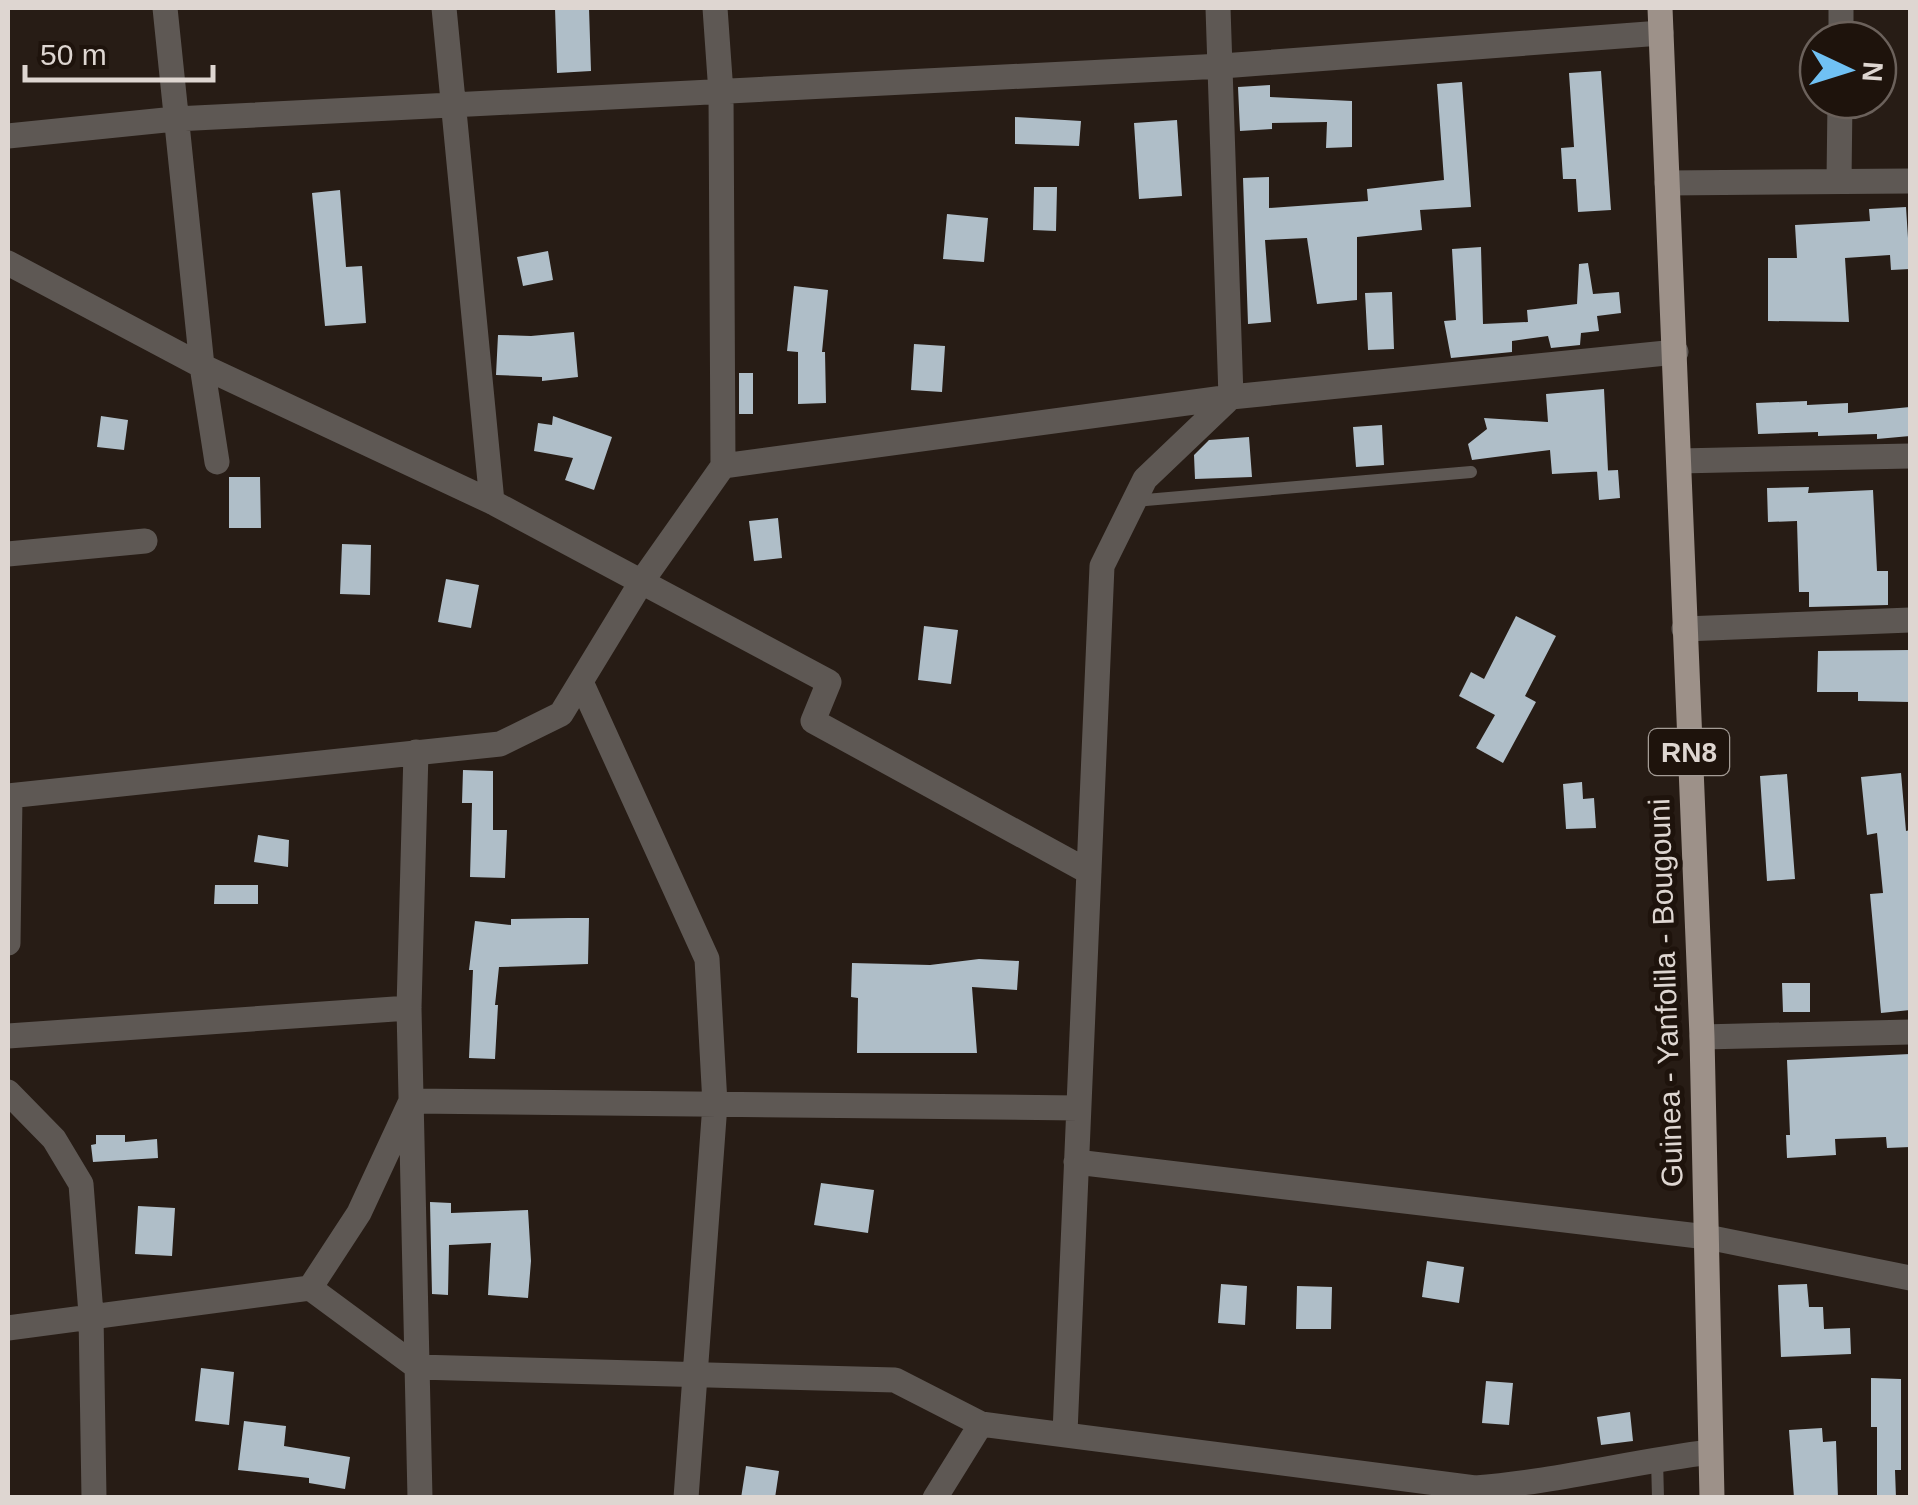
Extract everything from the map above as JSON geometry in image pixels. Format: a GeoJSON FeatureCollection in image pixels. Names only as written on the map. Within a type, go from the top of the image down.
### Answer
{"type":"FeatureCollection","features":[{"type":"Feature","properties":{"kind":"main road","name":"Guinea - Yanfolila - Bougouni"},"geometry":{"type":"LineString","coordinates":[[1660,20],[1702,1037],[1712,1498]]}},
{"type":"Feature","properties":{"kind":"street"},"geometry":{"type":"LineString","coordinates":[[165,8],[202,366],[217,462]]}},
{"type":"Feature","properties":{"kind":"street"},"geometry":{"type":"LineString","coordinates":[[444,8],[492,502]]}},
{"type":"Feature","properties":{"kind":"street"},"geometry":{"type":"LineString","coordinates":[[8,943],[9,796],[500,744],[561,714],[642,581],[723,466],[721,93],[715,8]]}},
{"type":"Feature","properties":{"kind":"street"},"geometry":{"type":"LineString","coordinates":[[1065,1433],[1102,566],[1145,479],[1231,396],[1218,8]]}},
{"type":"Feature","properties":{"kind":"street"},"geometry":{"type":"LineString","coordinates":[[8,136],[175,119],[1222,66],[1660,20]]}},
{"type":"Feature","properties":{"kind":"street"},"geometry":{"type":"LineString","coordinates":[[1839,181],[1840,120]]}},
{"type":"Feature","properties":{"kind":"street"},"geometry":{"type":"LineString","coordinates":[[1667,184],[1910,181]]}},
{"type":"Feature","properties":{"kind":"street"},"geometry":{"type":"LineString","coordinates":[[8,263],[202,366],[492,502],[830,682],[814,721],[1088,872]]}},
{"type":"Feature","properties":{"kind":"street"},"geometry":{"type":"LineString","coordinates":[[723,466],[1231,396],[1676,352]]}},
{"type":"Feature","properties":{"kind":"street"},"geometry":{"type":"LineString","coordinates":[[1679,462],[1910,456]]}},
{"type":"Feature","properties":{"kind":"street"},"geometry":{"type":"LineString","coordinates":[[8,554],[146,541]]}},
{"type":"Feature","properties":{"kind":"street"},"geometry":{"type":"LineString","coordinates":[[1684,629],[1910,620]]}},
{"type":"Feature","properties":{"kind":"street"},"geometry":{"type":"LineString","coordinates":[[581,682],[708,959],[715,1104],[686,1498]]}},
{"type":"Feature","properties":{"kind":"street"},"geometry":{"type":"LineString","coordinates":[[416,752],[409,1008],[420,1498]]}},
{"type":"Feature","properties":{"kind":"street"},"geometry":{"type":"LineString","coordinates":[[8,1036],[409,1008]]}},
{"type":"Feature","properties":{"kind":"street"},"geometry":{"type":"LineString","coordinates":[[1702,1037],[1910,1032]]}},
{"type":"Feature","properties":{"kind":"street"},"geometry":{"type":"LineString","coordinates":[[8,1092],[54,1139],[82,1184],[90,1314],[94,1498]]}},
{"type":"Feature","properties":{"kind":"street"},"geometry":{"type":"LineString","coordinates":[[411,1101],[1078,1108]]}},
{"type":"Feature","properties":{"kind":"street"},"geometry":{"type":"LineString","coordinates":[[310,1288],[359,1213],[411,1101]]}},
{"type":"Feature","properties":{"kind":"street"},"geometry":{"type":"LineString","coordinates":[[1076,1162],[1707,1237],[1910,1278]]}},
{"type":"Feature","properties":{"kind":"street"},"geometry":{"type":"LineString","coordinates":[[8,1328],[90,1314],[310,1288],[417,1367],[895,1380],[981,1424],[1475,1488],[1525,1484],[1710,1452]]}},
{"type":"Feature","properties":{"kind":"street"},"geometry":{"type":"LineString","coordinates":[[934,1498],[981,1424]]}},
{"type":"Feature","properties":{"kind":"lane"},"geometry":{"type":"LineString","coordinates":[[1134,500],[1470,472]]}},
{"type":"Feature","properties":{"kind":"lane"},"geometry":{"type":"LineString","coordinates":[[1657,1459],[1658,1498]]}},
{"type":"Feature","properties":{"kind":"building"},"geometry":{"type":"Polygon","coordinates":[[[555,8],[589,8],[591,71],[557,73],[555,8]]]}},
{"type":"Feature","properties":{"kind":"building"},"geometry":{"type":"Polygon","coordinates":[[[1601,71],[1611,210],[1578,212],[1576,179],[1563,179],[1561,148],[1574,147],[1569,73],[1601,71]]]}},
{"type":"Feature","properties":{"kind":"building"},"geometry":{"type":"Polygon","coordinates":[[[1462,82],[1471,207],[1420,210],[1422,230],[1357,237],[1357,300],[1317,304],[1307,238],[1265,240],[1271,322],[1248,324],[1243,178],[1269,177],[1269,208],[1368,201],[1367,189],[1444,180],[1437,84],[1462,82]]]}},
{"type":"Feature","properties":{"kind":"building"},"geometry":{"type":"Polygon","coordinates":[[[1270,85],[1270,97],[1352,101],[1352,147],[1326,148],[1327,122],[1272,123],[1272,129],[1240,131],[1238,87],[1270,85]]]}},
{"type":"Feature","properties":{"kind":"building"},"geometry":{"type":"Polygon","coordinates":[[[1015,117],[1081,121],[1079,146],[1015,144],[1015,117]]]}},
{"type":"Feature","properties":{"kind":"building"},"geometry":{"type":"Polygon","coordinates":[[[1177,120],[1182,196],[1139,199],[1134,123],[1177,120]]]}},
{"type":"Feature","properties":{"kind":"building"},"geometry":{"type":"Polygon","coordinates":[[[1034,187],[1057,187],[1056,231],[1033,230],[1034,187]]]}},
{"type":"Feature","properties":{"kind":"building"},"geometry":{"type":"Polygon","coordinates":[[[340,190],[346,267],[362,266],[366,323],[325,326],[312,193],[340,190]]]}},
{"type":"Feature","properties":{"kind":"building"},"geometry":{"type":"Polygon","coordinates":[[[1906,207],[1910,269],[1891,270],[1890,255],[1845,258],[1849,322],[1768,321],[1768,258],[1797,258],[1795,225],[1870,221],[1869,209],[1906,207]]]}},
{"type":"Feature","properties":{"kind":"building"},"geometry":{"type":"Polygon","coordinates":[[[947,214],[988,218],[984,262],[943,259],[947,214]]]}},
{"type":"Feature","properties":{"kind":"building"},"geometry":{"type":"Polygon","coordinates":[[[1481,247],[1483,324],[1528,322],[1527,310],[1577,304],[1579,264],[1588,263],[1593,294],[1619,292],[1621,313],[1597,316],[1599,331],[1581,333],[1580,345],[1551,348],[1548,336],[1512,341],[1512,352],[1451,358],[1444,321],[1456,320],[1452,249],[1481,247]]]}},
{"type":"Feature","properties":{"kind":"building"},"geometry":{"type":"Polygon","coordinates":[[[548,251],[553,280],[523,286],[517,257],[548,251]]]}},
{"type":"Feature","properties":{"kind":"building"},"geometry":{"type":"Polygon","coordinates":[[[794,286],[828,290],[822,352],[826,403],[798,404],[798,352],[787,351],[794,286]]]}},
{"type":"Feature","properties":{"kind":"building"},"geometry":{"type":"Polygon","coordinates":[[[1392,292],[1394,349],[1368,350],[1365,293],[1392,292]]]}},
{"type":"Feature","properties":{"kind":"building"},"geometry":{"type":"Polygon","coordinates":[[[574,332],[578,377],[542,381],[542,377],[496,375],[498,335],[574,332]]]}},
{"type":"Feature","properties":{"kind":"building"},"geometry":{"type":"Polygon","coordinates":[[[914,344],[945,346],[942,392],[911,390],[914,344]]]}},
{"type":"Feature","properties":{"kind":"building"},"geometry":{"type":"Polygon","coordinates":[[[739,373],[753,373],[753,414],[739,414],[739,373]]]}},
{"type":"Feature","properties":{"kind":"building"},"geometry":{"type":"Polygon","coordinates":[[[1604,389],[1608,471],[1552,474],[1550,450],[1472,460],[1468,444],[1487,429],[1484,418],[1548,422],[1546,394],[1604,389]]]}},
{"type":"Feature","properties":{"kind":"building"},"geometry":{"type":"Polygon","coordinates":[[[1807,401],[1807,405],[1848,403],[1848,413],[1910,407],[1910,436],[1877,439],[1877,434],[1758,434],[1756,403],[1807,401]]]}},
{"type":"Feature","properties":{"kind":"building"},"geometry":{"type":"Polygon","coordinates":[[[101,416],[128,420],[124,450],[97,447],[101,416]]]}},
{"type":"Feature","properties":{"kind":"building"},"geometry":{"type":"Polygon","coordinates":[[[553,416],[612,437],[594,490],[565,480],[573,458],[534,451],[538,423],[552,425],[553,416]]]}},
{"type":"Feature","properties":{"kind":"building"},"geometry":{"type":"Polygon","coordinates":[[[1382,425],[1384,465],[1356,467],[1353,427],[1382,425]]]}},
{"type":"Feature","properties":{"kind":"building"},"geometry":{"type":"Polygon","coordinates":[[[1249,437],[1252,477],[1195,479],[1194,455],[1209,440],[1249,437]]]}},
{"type":"Feature","properties":{"kind":"building"},"geometry":{"type":"Polygon","coordinates":[[[1618,470],[1620,498],[1599,500],[1597,471],[1618,470]]]}},
{"type":"Feature","properties":{"kind":"building"},"geometry":{"type":"Polygon","coordinates":[[[229,477],[260,477],[261,528],[229,528],[229,477]]]}},
{"type":"Feature","properties":{"kind":"building"},"geometry":{"type":"Polygon","coordinates":[[[1809,487],[1808,493],[1873,490],[1877,571],[1888,571],[1888,605],[1809,607],[1809,592],[1799,592],[1797,521],[1768,522],[1767,488],[1809,487]]]}},
{"type":"Feature","properties":{"kind":"building"},"geometry":{"type":"Polygon","coordinates":[[[778,518],[782,558],[754,561],[749,521],[778,518]]]}},
{"type":"Feature","properties":{"kind":"building"},"geometry":{"type":"Polygon","coordinates":[[[342,544],[371,545],[370,595],[340,594],[342,544]]]}},
{"type":"Feature","properties":{"kind":"building"},"geometry":{"type":"Polygon","coordinates":[[[446,579],[479,585],[471,628],[438,622],[446,579]]]}},
{"type":"Feature","properties":{"kind":"building"},"geometry":{"type":"Polygon","coordinates":[[[1516,616],[1556,636],[1525,696],[1536,702],[1503,763],[1476,748],[1495,715],[1459,696],[1471,672],[1484,679],[1516,616]]]}},
{"type":"Feature","properties":{"kind":"building"},"geometry":{"type":"Polygon","coordinates":[[[924,626],[958,630],[951,684],[918,680],[924,626]]]}},
{"type":"Feature","properties":{"kind":"building"},"geometry":{"type":"Polygon","coordinates":[[[1910,650],[1910,702],[1858,701],[1858,692],[1817,692],[1818,651],[1910,650]]]}},
{"type":"Feature","properties":{"kind":"building"},"geometry":{"type":"Polygon","coordinates":[[[463,770],[493,771],[493,830],[507,830],[505,878],[470,877],[472,803],[462,803],[463,770]]]}},
{"type":"Feature","properties":{"kind":"building"},"geometry":{"type":"Polygon","coordinates":[[[1901,773],[1906,831],[1910,830],[1910,1010],[1881,1013],[1870,894],[1883,893],[1877,833],[1867,835],[1861,777],[1901,773]]]}},
{"type":"Feature","properties":{"kind":"building"},"geometry":{"type":"Polygon","coordinates":[[[1787,774],[1795,879],[1767,881],[1760,776],[1787,774]]]}},
{"type":"Feature","properties":{"kind":"building"},"geometry":{"type":"Polygon","coordinates":[[[1582,782],[1583,799],[1594,798],[1596,828],[1566,829],[1563,784],[1582,782]]]}},
{"type":"Feature","properties":{"kind":"building"},"geometry":{"type":"Polygon","coordinates":[[[258,835],[289,840],[288,867],[254,862],[258,835]]]}},
{"type":"Feature","properties":{"kind":"building"},"geometry":{"type":"Polygon","coordinates":[[[215,885],[258,885],[258,904],[214,904],[215,885]]]}},
{"type":"Feature","properties":{"kind":"building"},"geometry":{"type":"Polygon","coordinates":[[[589,918],[588,964],[499,967],[495,1059],[469,1058],[473,970],[469,970],[475,921],[511,925],[511,919],[589,918]]]}},
{"type":"Feature","properties":{"kind":"building"},"geometry":{"type":"Polygon","coordinates":[[[979,959],[1019,961],[1017,990],[972,987],[977,1053],[857,1053],[858,998],[851,997],[852,963],[930,965],[979,959]]]}},
{"type":"Feature","properties":{"kind":"building"},"geometry":{"type":"Polygon","coordinates":[[[1782,983],[1810,983],[1810,1012],[1783,1012],[1782,983]]]}},
{"type":"Feature","properties":{"kind":"building"},"geometry":{"type":"Polygon","coordinates":[[[1910,1054],[1910,1147],[1887,1148],[1886,1137],[1835,1139],[1836,1155],[1787,1158],[1787,1060],[1910,1054]]]}},
{"type":"Feature","properties":{"kind":"building"},"geometry":{"type":"Polygon","coordinates":[[[96,1135],[125,1135],[125,1142],[157,1139],[158,1158],[93,1162],[91,1145],[96,1144],[96,1135]]]}},
{"type":"Feature","properties":{"kind":"building"},"geometry":{"type":"Polygon","coordinates":[[[821,1183],[874,1190],[868,1233],[814,1225],[821,1183]]]}},
{"type":"Feature","properties":{"kind":"building"},"geometry":{"type":"Polygon","coordinates":[[[430,1202],[451,1203],[451,1213],[528,1210],[528,1298],[488,1295],[491,1243],[449,1245],[448,1295],[432,1294],[430,1202]]]}},
{"type":"Feature","properties":{"kind":"building"},"geometry":{"type":"Polygon","coordinates":[[[138,1206],[175,1208],[172,1256],[135,1254],[138,1206]]]}},
{"type":"Feature","properties":{"kind":"building"},"geometry":{"type":"Polygon","coordinates":[[[1427,1261],[1464,1267],[1459,1303],[1422,1297],[1427,1261]]]}},
{"type":"Feature","properties":{"kind":"building"},"geometry":{"type":"Polygon","coordinates":[[[1221,1284],[1247,1286],[1245,1325],[1218,1323],[1221,1284]]]}},
{"type":"Feature","properties":{"kind":"building"},"geometry":{"type":"Polygon","coordinates":[[[1807,1284],[1809,1307],[1823,1307],[1824,1329],[1850,1328],[1851,1354],[1781,1357],[1778,1285],[1807,1284]]]}},
{"type":"Feature","properties":{"kind":"building"},"geometry":{"type":"Polygon","coordinates":[[[1297,1286],[1332,1287],[1331,1329],[1296,1329],[1297,1286]]]}},
{"type":"Feature","properties":{"kind":"building"},"geometry":{"type":"Polygon","coordinates":[[[201,1368],[234,1372],[229,1425],[195,1421],[201,1368]]]}},
{"type":"Feature","properties":{"kind":"building"},"geometry":{"type":"Polygon","coordinates":[[[1871,1378],[1901,1379],[1901,1470],[1895,1470],[1896,1498],[1877,1498],[1877,1427],[1871,1427],[1871,1378]]]}},
{"type":"Feature","properties":{"kind":"building"},"geometry":{"type":"Polygon","coordinates":[[[1486,1381],[1513,1383],[1509,1425],[1482,1423],[1486,1381]]]}},
{"type":"Feature","properties":{"kind":"building"},"geometry":{"type":"Polygon","coordinates":[[[1630,1412],[1633,1441],[1601,1445],[1597,1417],[1630,1412]]]}},
{"type":"Feature","properties":{"kind":"building"},"geometry":{"type":"Polygon","coordinates":[[[244,1421],[286,1426],[284,1446],[350,1457],[345,1489],[309,1483],[309,1478],[238,1470],[244,1421]]]}},
{"type":"Feature","properties":{"kind":"building"},"geometry":{"type":"Polygon","coordinates":[[[1822,1428],[1823,1442],[1836,1441],[1838,1498],[1794,1498],[1789,1430],[1822,1428]]]}},
{"type":"Feature","properties":{"kind":"building"},"geometry":{"type":"Polygon","coordinates":[[[746,1466],[779,1471],[775,1498],[741,1498],[746,1466]]]}}]}
